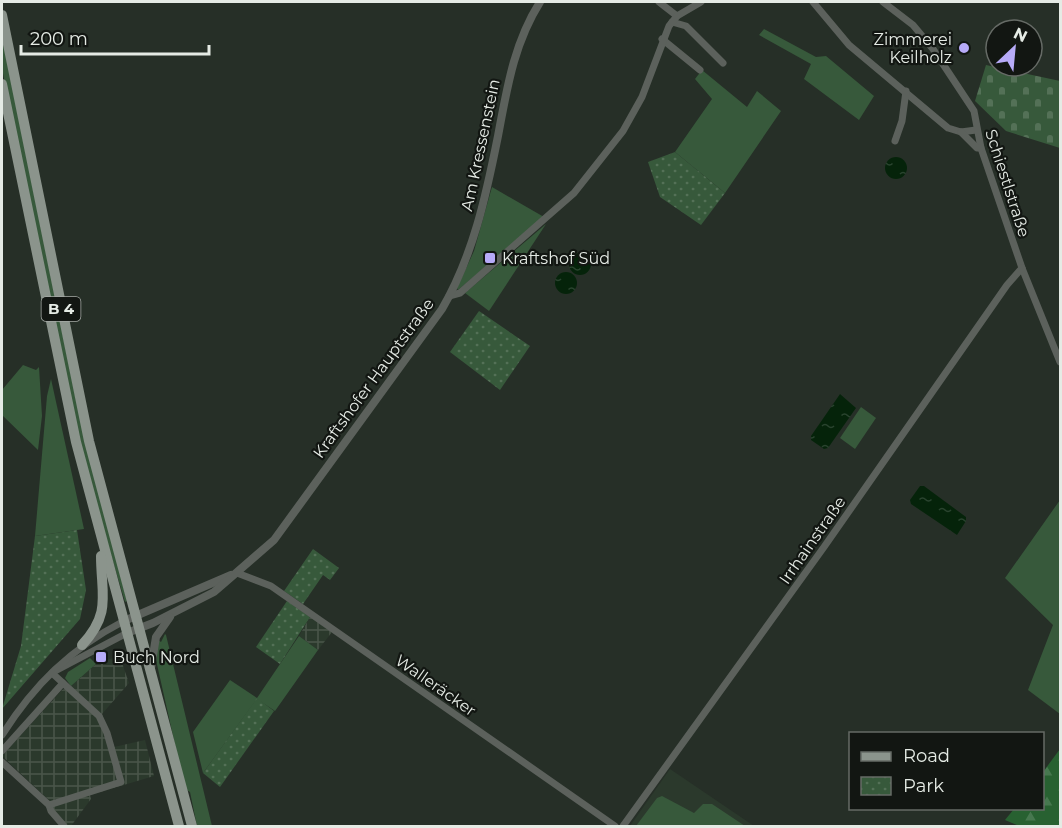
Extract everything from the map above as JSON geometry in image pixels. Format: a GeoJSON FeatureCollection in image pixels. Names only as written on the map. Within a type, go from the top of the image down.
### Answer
{"type":"FeatureCollection","features":[{"type":"Feature","properties":{"kind":"main road","name":"B 4"},"geometry":{"type":"LineString","coordinates":[[2,15],[89,441],[192,826]]}},
{"type":"Feature","properties":{"kind":"main road","name":"B 4"},"geometry":{"type":"LineString","coordinates":[[2,84],[78,449],[179,826]]}},
{"type":"Feature","properties":{"kind":"main road","name":"B 4"},"geometry":{"type":"LineString","coordinates":[[82,645],[92,634],[102,615],[104,596],[101,538]]}},
{"type":"Feature","properties":{"kind":"street","name":"Am Kressenstein"},"geometry":{"type":"LineString","coordinates":[[449,296],[480,218],[515,52],[540,2]]}},
{"type":"Feature","properties":{"kind":"street"},"geometry":{"type":"LineString","coordinates":[[659,2],[723,63]]}},
{"type":"Feature","properties":{"kind":"street","name":"Kraftshofer Hauptstraße"},"geometry":{"type":"LineString","coordinates":[[127,633],[172,614],[214,592],[279,535],[449,296],[460,293],[574,193],[634,116],[662,39],[675,19],[700,2]]}},
{"type":"Feature","properties":{"kind":"street"},"geometry":{"type":"LineString","coordinates":[[813,2],[849,45],[948,128],[961,132],[977,148],[981,148]]}},
{"type":"Feature","properties":{"kind":"street","name":"Schiestlstraße"},"geometry":{"type":"LineString","coordinates":[[883,2],[913,25],[933,49],[974,111],[981,148],[1022,268],[1060,362]]}},
{"type":"Feature","properties":{"kind":"street"},"geometry":{"type":"LineString","coordinates":[[662,39],[700,70]]}},
{"type":"Feature","properties":{"kind":"street"},"geometry":{"type":"LineString","coordinates":[[895,141],[902,121],[906,91]]}},
{"type":"Feature","properties":{"kind":"street"},"geometry":{"type":"LineString","coordinates":[[961,132],[976,129]]}},
{"type":"Feature","properties":{"kind":"street","name":"Irrhainstraße"},"geometry":{"type":"LineString","coordinates":[[623,826],[824,548],[1006,285],[1022,268]]}},
{"type":"Feature","properties":{"kind":"street","name":"Kraftshofer Hauptstraße"},"geometry":{"type":"LineString","coordinates":[[124,621],[237,573]]}},
{"type":"Feature","properties":{"kind":"street","name":"Walleräcker"},"geometry":{"type":"LineString","coordinates":[[237,573],[271,586],[615,826]]}},
{"type":"Feature","properties":{"kind":"street"},"geometry":{"type":"LineString","coordinates":[[150,671],[156,638],[172,614]]}},
{"type":"Feature","properties":{"kind":"street"},"geometry":{"type":"LineString","coordinates":[[2,735],[52,673],[82,645],[124,621]]}},
{"type":"Feature","properties":{"kind":"street"},"geometry":{"type":"LineString","coordinates":[[52,673],[127,633]]}},
{"type":"Feature","properties":{"kind":"street"},"geometry":{"type":"LineString","coordinates":[[49,805],[121,782],[107,732],[99,716],[52,673]]}},
{"type":"Feature","properties":{"kind":"street"},"geometry":{"type":"LineString","coordinates":[[2,751],[63,683]]}},
{"type":"Feature","properties":{"kind":"street"},"geometry":{"type":"LineString","coordinates":[[2,762],[49,805],[51,812],[64,826]]}},
{"type":"Feature","properties":{"kind":"shaded area"},"geometry":{"type":"Polygon","coordinates":[[[310,617],[332,632],[318,650],[299,636],[310,617]]]}},
{"type":"Feature","properties":{"kind":"shaded area"},"geometry":{"type":"Polygon","coordinates":[[[113,658],[122,663],[129,683],[102,714],[114,747],[145,740],[154,776],[90,795],[91,799],[71,826],[68,826],[53,811],[50,801],[2,756],[62,690],[71,686],[96,664],[113,658]]]}},
{"type":"Feature","properties":{"kind":"shaded area"},"geometry":{"type":"Polygon","coordinates":[[[670,769],[754,826],[630,826],[670,769]]]}},
{"type":"Feature","properties":{"kind":"green space"},"geometry":{"type":"Polygon","coordinates":[[[764,29],[816,57],[826,56],[874,96],[859,120],[804,79],[811,64],[759,35],[764,29]]]}},
{"type":"Feature","properties":{"kind":"green space"},"geometry":{"type":"Polygon","coordinates":[[[2,37],[76,400],[127,601],[125,602],[85,467],[16,144],[2,68],[2,37]]]}},
{"type":"Feature","properties":{"kind":"green space"},"geometry":{"type":"Polygon","coordinates":[[[702,70],[747,107],[757,91],[781,111],[725,193],[675,152],[712,99],[695,79],[702,70]]]}},
{"type":"Feature","properties":{"kind":"green space"},"geometry":{"type":"Polygon","coordinates":[[[984,72],[984,78],[1044,78],[1060,81],[1060,148],[1006,131],[975,101],[984,72]]]}},
{"type":"Feature","properties":{"kind":"green space"},"geometry":{"type":"Polygon","coordinates":[[[675,152],[725,193],[701,225],[660,197],[648,162],[675,152]]]}},
{"type":"Feature","properties":{"kind":"green space"},"geometry":{"type":"Polygon","coordinates":[[[492,187],[544,217],[458,290],[474,251],[492,187]]]}},
{"type":"Feature","properties":{"kind":"green space"},"geometry":{"type":"Polygon","coordinates":[[[546,224],[489,311],[465,293],[546,224]]]}},
{"type":"Feature","properties":{"kind":"green space"},"geometry":{"type":"Polygon","coordinates":[[[479,311],[530,346],[500,390],[450,352],[479,311]]]}},
{"type":"Feature","properties":{"kind":"green space"},"geometry":{"type":"Polygon","coordinates":[[[23,365],[36,370],[39,367],[42,416],[38,450],[2,415],[2,390],[23,365]]]}},
{"type":"Feature","properties":{"kind":"green space"},"geometry":{"type":"Polygon","coordinates":[[[51,379],[84,529],[35,536],[47,396],[51,379]]]}},
{"type":"Feature","properties":{"kind":"green space"},"geometry":{"type":"Polygon","coordinates":[[[861,407],[876,418],[855,449],[840,438],[861,407]]]}},
{"type":"Feature","properties":{"kind":"green space"},"geometry":{"type":"Polygon","coordinates":[[[1060,500],[1060,714],[1028,690],[1053,625],[1005,578],[1060,500]]]}},
{"type":"Feature","properties":{"kind":"green space"},"geometry":{"type":"Polygon","coordinates":[[[77,530],[86,590],[80,619],[2,709],[21,646],[35,536],[77,530]]]}},
{"type":"Feature","properties":{"kind":"green space"},"geometry":{"type":"Polygon","coordinates":[[[313,549],[339,568],[330,580],[323,575],[303,604],[284,591],[313,549]]]}},
{"type":"Feature","properties":{"kind":"green space"},"geometry":{"type":"Polygon","coordinates":[[[287,601],[310,617],[280,664],[256,647],[287,601]]]}},
{"type":"Feature","properties":{"kind":"green space"},"geometry":{"type":"Polygon","coordinates":[[[165,634],[212,826],[197,826],[190,792],[185,789],[156,660],[158,640],[161,642],[165,634]]]}},
{"type":"Feature","properties":{"kind":"green space"},"geometry":{"type":"Polygon","coordinates":[[[299,636],[318,650],[275,711],[257,699],[203,773],[193,732],[230,680],[257,698],[299,636]]]}},
{"type":"Feature","properties":{"kind":"green space"},"geometry":{"type":"Polygon","coordinates":[[[90,658],[96,664],[71,686],[65,678],[68,672],[90,658]]]}},
{"type":"Feature","properties":{"kind":"green space"},"geometry":{"type":"Polygon","coordinates":[[[257,698],[274,711],[220,787],[203,773],[257,698]]]}},
{"type":"Feature","properties":{"kind":"green space"},"geometry":{"type":"Polygon","coordinates":[[[1060,749],[1060,826],[1019,826],[1005,820],[1013,810],[1044,810],[1044,771],[1060,749]]]}},
{"type":"Feature","properties":{"kind":"green space"},"geometry":{"type":"Polygon","coordinates":[[[662,796],[694,813],[703,804],[712,804],[745,826],[636,826],[657,798],[662,796]]]}},
{"type":"Feature","properties":{"kind":"water"},"geometry":{"type":"Polygon","coordinates":[[[896,157],[904,160],[907,168],[904,176],[896,179],[888,176],[885,168],[888,160],[896,157]]]}},
{"type":"Feature","properties":{"kind":"water"},"geometry":{"type":"Polygon","coordinates":[[[580,253],[588,256],[591,264],[588,272],[580,275],[572,272],[569,264],[572,256],[580,253]]]}},
{"type":"Feature","properties":{"kind":"water"},"geometry":{"type":"Polygon","coordinates":[[[566,272],[574,275],[577,283],[574,291],[566,294],[558,291],[555,283],[558,275],[566,272]]]}},
{"type":"Feature","properties":{"kind":"water"},"geometry":{"type":"Polygon","coordinates":[[[840,394],[856,408],[828,448],[824,449],[811,440],[811,436],[840,394]]]}},
{"type":"Feature","properties":{"kind":"water"},"geometry":{"type":"Polygon","coordinates":[[[920,486],[924,486],[966,517],[957,535],[911,504],[910,500],[920,486]]]}},
{"type":"Feature","properties":{"kind":"place","name":"Zimmerei Keilholz"},"geometry":{"type":"Point","coordinates":[964,48]}},
{"type":"Feature","properties":{"kind":"place","name":"Kraftshof Süd"},"geometry":{"type":"Point","coordinates":[490,258]}},
{"type":"Feature","properties":{"kind":"place","name":"Buch Nord"},"geometry":{"type":"Point","coordinates":[101,657]}}]}
